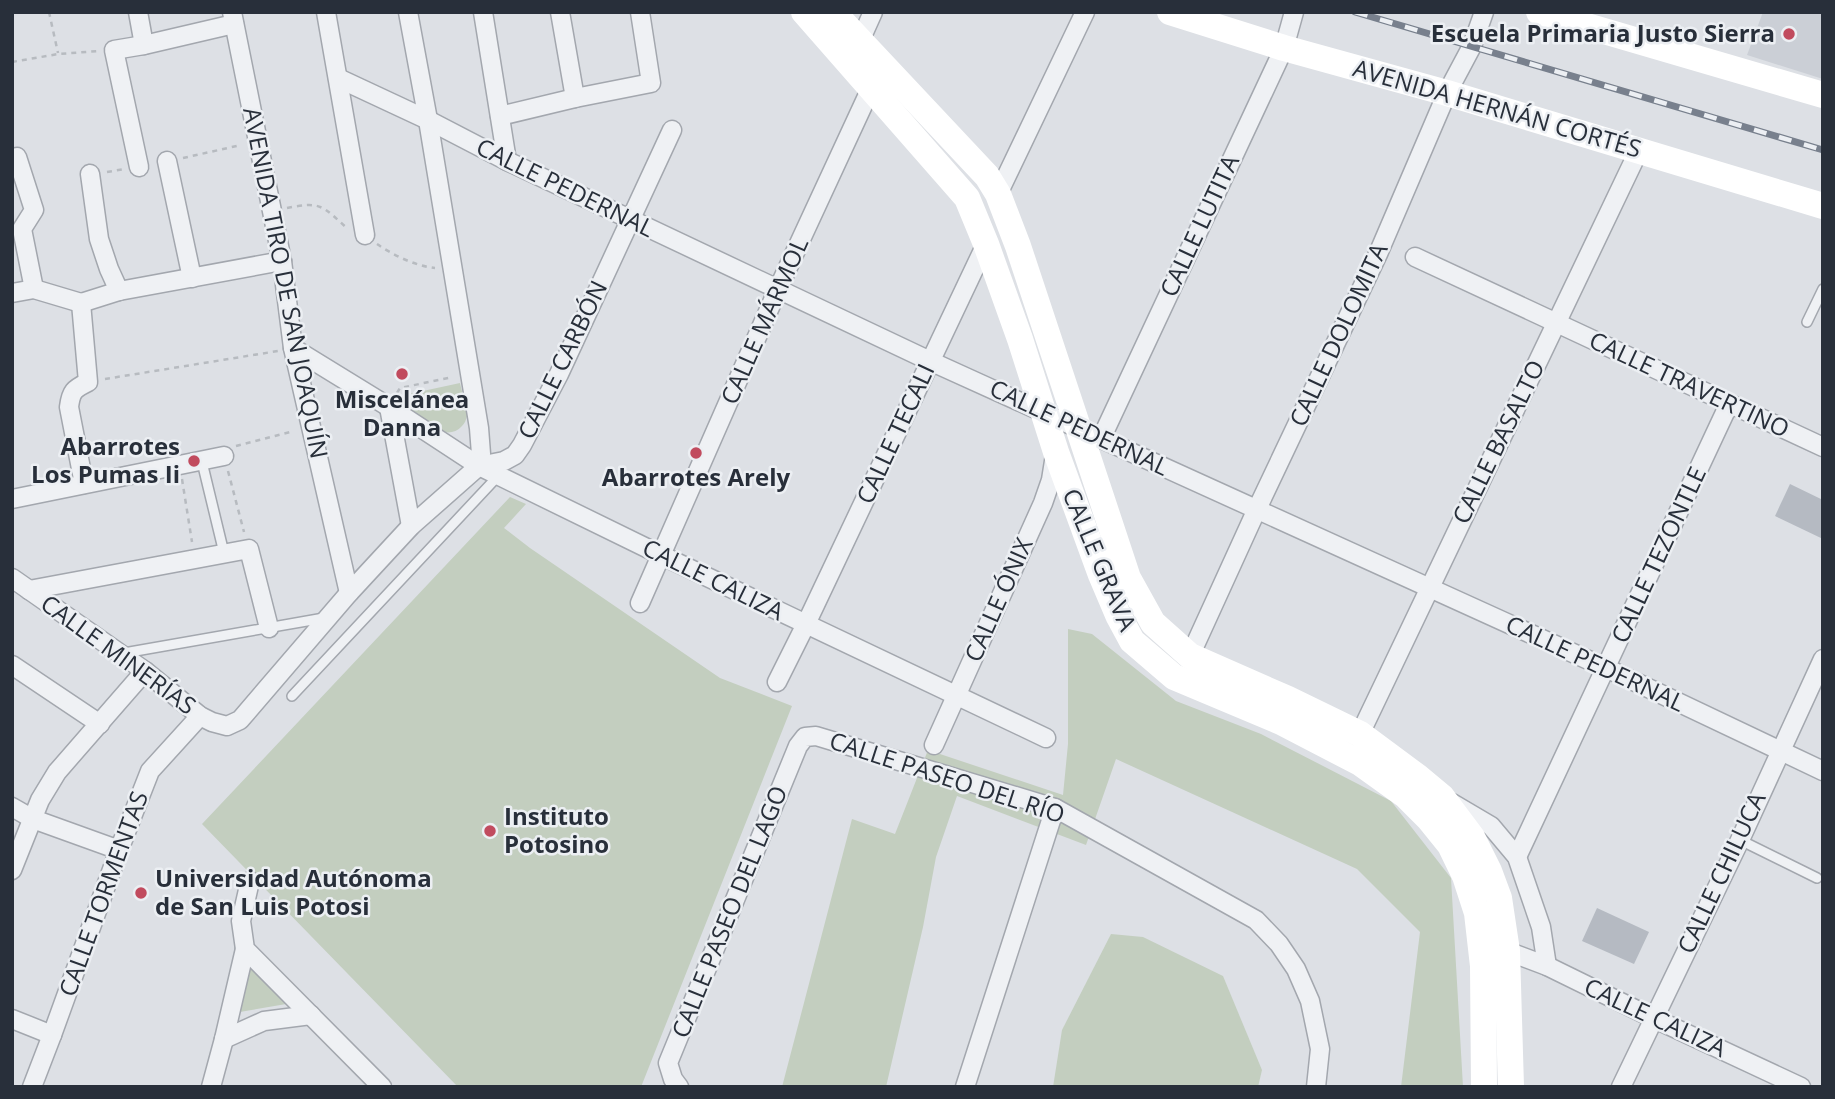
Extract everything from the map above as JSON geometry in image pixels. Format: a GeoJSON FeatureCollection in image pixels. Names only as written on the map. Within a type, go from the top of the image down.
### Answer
{"type":"FeatureCollection","features":[{"type":"Feature","properties":{"kind":"main road","name":"CALLE GRAVA"},"geometry":{"type":"LineString","coordinates":[[804,12],[967,198],[986,244],[1056,452],[1101,575],[1132,641],[1174,677],[1281,722],[1360,763],[1406,796],[1450,845],[1465,876],[1476,912],[1483,966],[1485,1087]]}},
{"type":"Feature","properties":{"kind":"main road","name":"CALLE GRAVA"},"geometry":{"type":"LineString","coordinates":[[832,12],[987,176],[998,194],[1090,433],[1128,578],[1153,623],[1191,656],[1360,734],[1442,797],[1472,837],[1499,898],[1507,951],[1511,1087]]}},
{"type":"Feature","properties":{"kind":"main road","name":"AVENIDA HERNÁN CORTÉS"},"geometry":{"type":"LineString","coordinates":[[1170,12],[1823,206]]}},
{"type":"Feature","properties":{"kind":"main road"},"geometry":{"type":"LineString","coordinates":[[1539,12],[1823,95]]}},
{"type":"Feature","properties":{"kind":"street"},"geometry":{"type":"LineString","coordinates":[[138,12],[144,45]]}},
{"type":"Feature","properties":{"kind":"street"},"geometry":{"type":"LineString","coordinates":[[326,12],[365,235]]}},
{"type":"Feature","properties":{"kind":"street"},"geometry":{"type":"LineString","coordinates":[[408,12],[481,442],[479,466]]}},
{"type":"Feature","properties":{"kind":"street"},"geometry":{"type":"LineString","coordinates":[[483,12],[507,161]]}},
{"type":"Feature","properties":{"kind":"street"},"geometry":{"type":"LineString","coordinates":[[559,12],[575,98]]}},
{"type":"Feature","properties":{"kind":"street"},"geometry":{"type":"LineString","coordinates":[[500,116],[651,83],[640,12]]}},
{"type":"Feature","properties":{"kind":"street"},"geometry":{"type":"LineString","coordinates":[[860,41],[873,12]]}},
{"type":"Feature","properties":{"kind":"street"},"geometry":{"type":"LineString","coordinates":[[998,194],[1085,12]]}},
{"type":"Feature","properties":{"kind":"street","name":"CALLE LUTITA"},"geometry":{"type":"LineString","coordinates":[[1090,433],[1284,48],[1294,12]]}},
{"type":"Feature","properties":{"kind":"street","name":"CALLE DOLOMITA"},"geometry":{"type":"LineString","coordinates":[[1191,656],[1257,509],[1378,254],[1447,93],[1472,46],[1484,12]]}},
{"type":"Feature","properties":{"kind":"street"},"geometry":{"type":"LineString","coordinates":[[139,167],[114,50],[144,45],[233,18]]}},
{"type":"Feature","properties":{"kind":"street","name":"AVENIDA TIRO DE SAN JOAQUÍN"},"geometry":{"type":"LineString","coordinates":[[233,18],[282,261],[293,348],[349,593]]}},
{"type":"Feature","properties":{"kind":"street","name":"CALLE PEDERNAL"},"geometry":{"type":"LineString","coordinates":[[338,78],[930,361],[1606,668],[1823,771]]}},
{"type":"Feature","properties":{"kind":"street","name":"CALLE MÁRMOL"},"geometry":{"type":"LineString","coordinates":[[640,603],[778,289],[871,88]]}},
{"type":"Feature","properties":{"kind":"street","name":"CALLE CARBÓN"},"geometry":{"type":"LineString","coordinates":[[227,726],[240,720],[349,593],[411,526],[479,466],[504,461],[515,455],[559,374],[672,130]]}},
{"type":"Feature","properties":{"kind":"street","name":"CALLE BASALTO"},"geometry":{"type":"LineString","coordinates":[[1360,734],[1639,150]]}},
{"type":"Feature","properties":{"kind":"street"},"geometry":{"type":"LineString","coordinates":[[15,157],[34,210],[22,229],[34,289]]}},
{"type":"Feature","properties":{"kind":"street"},"geometry":{"type":"LineString","coordinates":[[167,161],[192,278]]}},
{"type":"Feature","properties":{"kind":"street"},"geometry":{"type":"LineString","coordinates":[[90,174],[99,239],[119,291]]}},
{"type":"Feature","properties":{"kind":"street","name":"CALLE TECALI"},"geometry":{"type":"LineString","coordinates":[[777,682],[986,244]]}},
{"type":"Feature","properties":{"kind":"street","name":"CALLE TRAVERTINO"},"geometry":{"type":"LineString","coordinates":[[1415,257],[1823,447]]}},
{"type":"Feature","properties":{"kind":"street"},"geometry":{"type":"LineString","coordinates":[[12,293],[34,289],[81,303],[119,291],[282,261]]}},
{"type":"Feature","properties":{"kind":"street"},"geometry":{"type":"LineString","coordinates":[[81,303],[88,382],[74,389],[69,407],[84,484]]}},
{"type":"Feature","properties":{"kind":"street","name":"CALLE CALIZA"},"geometry":{"type":"LineString","coordinates":[[293,348],[479,466],[1046,738]]}},
{"type":"Feature","properties":{"kind":"street","name":"CALLE TEZONTLE"},"geometry":{"type":"LineString","coordinates":[[1517,857],[1729,404]]}},
{"type":"Feature","properties":{"kind":"street"},"geometry":{"type":"LineString","coordinates":[[389,407],[411,526]]}},
{"type":"Feature","properties":{"kind":"street","name":"CALLE ÓNIX"},"geometry":{"type":"LineString","coordinates":[[934,745],[1043,503],[1056,452]]}},
{"type":"Feature","properties":{"kind":"street"},"geometry":{"type":"LineString","coordinates":[[12,499],[224,456]]}},
{"type":"Feature","properties":{"kind":"street"},"geometry":{"type":"LineString","coordinates":[[29,590],[249,549],[269,628]]}},
{"type":"Feature","properties":{"kind":"street","name":"CALLE MINERÍAS"},"geometry":{"type":"LineString","coordinates":[[12,578],[145,671],[200,716],[227,726]]}},
{"type":"Feature","properties":{"kind":"street","name":"CALLE CHILUCA"},"geometry":{"type":"LineString","coordinates":[[1621,1087],[1740,840],[1823,659]]}},
{"type":"Feature","properties":{"kind":"street"},"geometry":{"type":"LineString","coordinates":[[12,665],[100,723]]}},
{"type":"Feature","properties":{"kind":"street"},"geometry":{"type":"LineString","coordinates":[[12,870],[40,800],[57,772],[145,671]]}},
{"type":"Feature","properties":{"kind":"street","name":"CALLE TORMENTAS"},"geometry":{"type":"LineString","coordinates":[[32,1087],[150,771],[200,716]]}},
{"type":"Feature","properties":{"kind":"street","name":"CALLE PASEO DEL RÍO"},"geometry":{"type":"LineString","coordinates":[[805,737],[816,736],[1055,808],[1256,920],[1279,944],[1296,969],[1310,1001],[1320,1049],[1316,1087]]}},
{"type":"Feature","properties":{"kind":"street","name":"CALLE PASEO DEL LAGO"},"geometry":{"type":"LineString","coordinates":[[679,1087],[673,1079],[668,1063],[798,746],[805,737]]}},
{"type":"Feature","properties":{"kind":"street"},"geometry":{"type":"LineString","coordinates":[[1442,797],[1491,827],[1517,857],[1541,928],[1547,966]]}},
{"type":"Feature","properties":{"kind":"street"},"geometry":{"type":"LineString","coordinates":[[12,807],[33,819],[119,850]]}},
{"type":"Feature","properties":{"kind":"street"},"geometry":{"type":"LineString","coordinates":[[965,1087],[1055,808]]}},
{"type":"Feature","properties":{"kind":"street"},"geometry":{"type":"LineString","coordinates":[[211,1087],[245,949],[241,921],[250,881]]}},
{"type":"Feature","properties":{"kind":"street"},"geometry":{"type":"LineString","coordinates":[[245,949],[382,1087]]}},
{"type":"Feature","properties":{"kind":"street","name":"CALLE CALIZA"},"geometry":{"type":"LineString","coordinates":[[1507,951],[1547,966],[1801,1087]]}},
{"type":"Feature","properties":{"kind":"street"},"geometry":{"type":"LineString","coordinates":[[224,1039],[264,1021],[311,1015]]}},
{"type":"Feature","properties":{"kind":"street"},"geometry":{"type":"LineString","coordinates":[[12,1019],[52,1035]]}},
{"type":"Feature","properties":{"kind":"lane"},"geometry":{"type":"LineString","coordinates":[[1807,322],[1823,289]]}},
{"type":"Feature","properties":{"kind":"lane"},"geometry":{"type":"LineString","coordinates":[[202,462],[224,554]]}},
{"type":"Feature","properties":{"kind":"lane"},"geometry":{"type":"LineString","coordinates":[[292,696],[499,475]]}},
{"type":"Feature","properties":{"kind":"lane"},"geometry":{"type":"LineString","coordinates":[[120,654],[329,617]]}},
{"type":"Feature","properties":{"kind":"lane"},"geometry":{"type":"LineString","coordinates":[[1740,840],[1817,878]]}},
{"type":"Feature","properties":{"kind":"path"},"geometry":{"type":"LineString","coordinates":[[49,12],[58,54]]}},
{"type":"Feature","properties":{"kind":"path"},"geometry":{"type":"LineString","coordinates":[[12,62],[58,54],[114,50]]}},
{"type":"Feature","properties":{"kind":"path"},"geometry":{"type":"LineString","coordinates":[[167,161],[258,141]]}},
{"type":"Feature","properties":{"kind":"path"},"geometry":{"type":"LineString","coordinates":[[88,382],[293,348]]}},
{"type":"Feature","properties":{"kind":"path"},"geometry":{"type":"LineString","coordinates":[[389,407],[400,388],[470,374]]}},
{"type":"Feature","properties":{"kind":"path"},"geometry":{"type":"LineString","coordinates":[[249,549],[224,456],[234,447],[311,427]]}},
{"type":"Feature","properties":{"kind":"path"},"geometry":{"type":"LineString","coordinates":[[180,466],[195,559]]}},
{"type":"Feature","properties":{"kind":"shaded area","name":"Escuela Primaria Justo Sierra"},"geometry":{"type":"Polygon","coordinates":[[[1763,12],[1823,12],[1823,79],[1747,55],[1763,12]]]}},
{"type":"Feature","properties":{"kind":"green space"},"geometry":{"type":"Polygon","coordinates":[[[460,383],[467,416],[464,424],[456,430],[437,430],[412,416],[409,394],[460,383]]]}},
{"type":"Feature","properties":{"kind":"green space"},"geometry":{"type":"Polygon","coordinates":[[[510,497],[526,504],[504,528],[530,548],[720,678],[792,706],[641,1087],[458,1087],[202,824],[510,497]]]}},
{"type":"Feature","properties":{"kind":"green space"},"geometry":{"type":"Polygon","coordinates":[[[1068,629],[1092,634],[1176,701],[1261,734],[1391,801],[1451,878],[1463,1087],[1401,1087],[1420,932],[1357,869],[1116,759],[1086,845],[957,796],[936,857],[923,927],[886,1087],[782,1087],[852,819],[895,834],[928,750],[1063,795],[1068,744],[1068,629]]]}},
{"type":"Feature","properties":{"kind":"green space"},"geometry":{"type":"Polygon","coordinates":[[[1111,934],[1143,937],[1223,976],[1262,1070],[1258,1087],[1053,1087],[1062,1030],[1111,934]]]}},
{"type":"Feature","properties":{"kind":"green space"},"geometry":{"type":"Polygon","coordinates":[[[253,959],[292,1003],[234,1013],[246,964],[253,959]]]}},
{"type":"Feature","properties":{"kind":"building"},"geometry":{"type":"Polygon","coordinates":[[[1790,484],[1823,500],[1823,539],[1775,516],[1790,484]]]}},
{"type":"Feature","properties":{"kind":"building"},"geometry":{"type":"Polygon","coordinates":[[[1597,908],[1649,932],[1634,964],[1582,941],[1597,908]]]}},
{"type":"Feature","properties":{"kind":"railway"},"geometry":{"type":"LineString","coordinates":[[1355,12],[1823,150]]}},
{"type":"Feature","properties":{"kind":"place","name":"Escuela Primaria Justo Sierra"},"geometry":{"type":"Point","coordinates":[1789,34]}},
{"type":"Feature","properties":{"kind":"place","name":"Miscelánea Danna"},"geometry":{"type":"Point","coordinates":[402,374]}},
{"type":"Feature","properties":{"kind":"place","name":"Abarrotes Arely"},"geometry":{"type":"Point","coordinates":[696,453]}},
{"type":"Feature","properties":{"kind":"place","name":"Abarrotes Los Pumas Ii"},"geometry":{"type":"Point","coordinates":[194,461]}},
{"type":"Feature","properties":{"kind":"place","name":"Instituto Potosino"},"geometry":{"type":"Point","coordinates":[490,831]}},
{"type":"Feature","properties":{"kind":"place","name":"Universidad Autónoma de San Luis Potosi"},"geometry":{"type":"Point","coordinates":[141,893]}}]}
